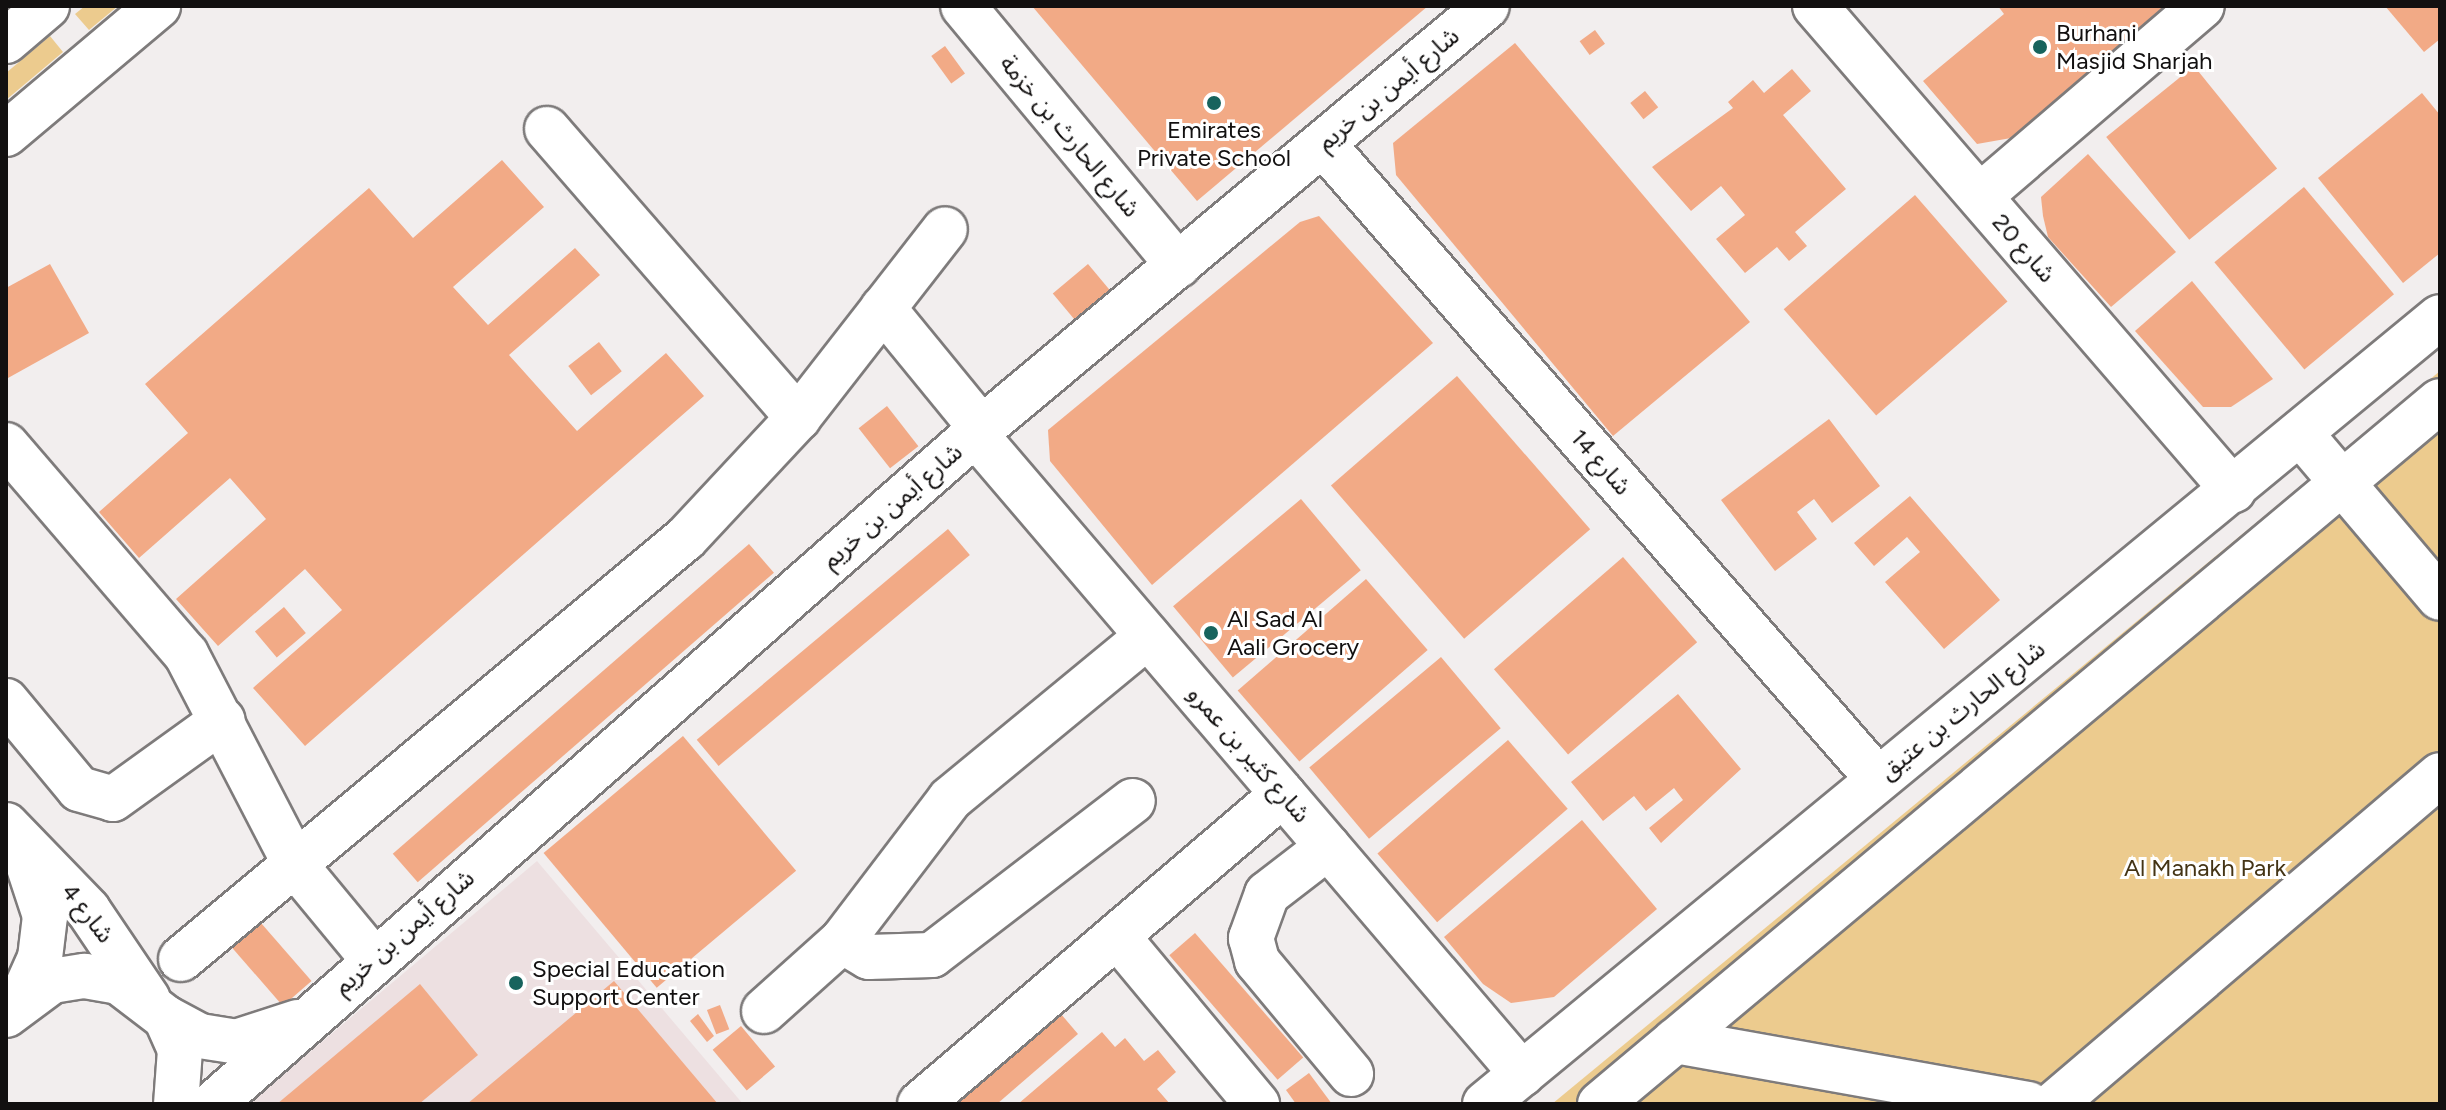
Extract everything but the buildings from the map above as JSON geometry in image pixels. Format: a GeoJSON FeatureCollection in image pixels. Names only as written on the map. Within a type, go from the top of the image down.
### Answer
{"type":"FeatureCollection","features":[{"type":"Feature","properties":{"kind":"street"},"geometry":{"type":"LineString","coordinates":[[6,41],[47,6]]}},
{"type":"Feature","properties":{"kind":"street"},"geometry":{"type":"LineString","coordinates":[[6,134],[158,6]]}},
{"type":"Feature","properties":{"kind":"street","name":"شارع الحارث بن خزمة"},"geometry":{"type":"LineString","coordinates":[[963,6],[1178,265]]}},
{"type":"Feature","properties":{"kind":"street","name":"شارع أيمن بن خريم"},"geometry":{"type":"LineString","coordinates":[[213,1104],[373,959],[979,432],[1487,6]]}},
{"type":"Feature","properties":{"kind":"street","name":"شارع 20"},"geometry":{"type":"LineString","coordinates":[[1815,6],[2233,490]]}},
{"type":"Feature","properties":{"kind":"street"},"geometry":{"type":"LineString","coordinates":[[1980,196],[2202,6]]}},
{"type":"Feature","properties":{"kind":"street"},"geometry":{"type":"LineString","coordinates":[[547,129],[798,418]]}},
{"type":"Feature","properties":{"kind":"street","name":"شارع 14"},"geometry":{"type":"LineString","coordinates":[[1323,144],[1878,779]]}},
{"type":"Feature","properties":{"kind":"street"},"geometry":{"type":"LineString","coordinates":[[181,959],[625,594],[798,418],[945,229]]}},
{"type":"Feature","properties":{"kind":"street","name":"شارع كثير بن عمرو"},"geometry":{"type":"LineString","coordinates":[[883,308],[979,432],[1148,636],[1522,1074]]}},
{"type":"Feature","properties":{"kind":"street","name":"شارع الحارث بن عتيق"},"geometry":{"type":"LineString","coordinates":[[1485,1104],[2440,317]]}},
{"type":"Feature","properties":{"kind":"street"},"geometry":{"type":"LineString","coordinates":[[1600,1104],[2440,401]]}},
{"type":"Feature","properties":{"kind":"street"},"geometry":{"type":"LineString","coordinates":[[2300,433],[2440,598]]}},
{"type":"Feature","properties":{"kind":"street"},"geometry":{"type":"LineString","coordinates":[[6,445],[186,654],[223,720],[296,866],[373,959]]}},
{"type":"Feature","properties":{"kind":"street"},"geometry":{"type":"LineString","coordinates":[[764,1011],[842,941],[950,799],[1148,636]]}},
{"type":"Feature","properties":{"kind":"street"},"geometry":{"type":"LineString","coordinates":[[6,701],[79,789],[113,799],[223,720]]}},
{"type":"Feature","properties":{"kind":"street"},"geometry":{"type":"LineString","coordinates":[[2054,1104],[2440,775]]}},
{"type":"Feature","properties":{"kind":"street"},"geometry":{"type":"LineString","coordinates":[[920,1104],[1283,794]]}},
{"type":"Feature","properties":{"kind":"street"},"geometry":{"type":"LineString","coordinates":[[842,941],[869,957],[932,955],[1133,801]]}},
{"type":"Feature","properties":{"kind":"street","name":"شارع 4"},"geometry":{"type":"LineString","coordinates":[[11,831],[37,874],[45,916],[40,958],[14,1006]]}},
{"type":"Feature","properties":{"kind":"street","name":"شارع 4"},"geometry":{"type":"LineString","coordinates":[[11,831],[88,910],[157,1009],[180,1050],[176,1104]]}},
{"type":"Feature","properties":{"kind":"street"},"geometry":{"type":"LineString","coordinates":[[1328,847],[1267,894],[1251,938],[1257,961],[1351,1074]]}},
{"type":"Feature","properties":{"kind":"street"},"geometry":{"type":"LineString","coordinates":[[1117,936],[1252,1096]]}},
{"type":"Feature","properties":{"kind":"street","name":"شارع أيمن بن خريم"},"geometry":{"type":"LineString","coordinates":[[14,1006],[85,976],[119,982],[200,1036],[236,1042],[274,1035],[307,1017]]}},
{"type":"Feature","properties":{"kind":"street"},"geometry":{"type":"LineString","coordinates":[[1675,1041],[2028,1104]]}},
{"type":"Feature","properties":{"kind":"shaded area","name":"Special Education Support Center"},"geometry":{"type":"Polygon","coordinates":[[[537,861],[743,1104],[248,1104],[537,861]]]}},
{"type":"Feature","properties":{"kind":"green space"},"geometry":{"type":"Polygon","coordinates":[[[85,6],[118,6],[89,30],[75,14],[85,6]]]}},
{"type":"Feature","properties":{"kind":"green space"},"geometry":{"type":"Polygon","coordinates":[[[50,36],[63,52],[6,100],[6,73],[50,36]]]}},
{"type":"Feature","properties":{"kind":"green space","name":"Al Manakh Park"},"geometry":{"type":"Polygon","coordinates":[[[2440,371],[2440,1104],[1552,1104],[2440,371]]]}},
{"type":"Feature","properties":{"kind":"place","name":"Burhani Masjid Sharjah"},"geometry":{"type":"Point","coordinates":[2040,47]}},
{"type":"Feature","properties":{"kind":"place","name":"Emirates Private School"},"geometry":{"type":"Point","coordinates":[1214,103]}},
{"type":"Feature","properties":{"kind":"place","name":"Al Sad Al Aali Grocery"},"geometry":{"type":"Point","coordinates":[1211,633]}},
{"type":"Feature","properties":{"kind":"place","name":"Special Education Support Center"},"geometry":{"type":"Point","coordinates":[516,983]}}]}
